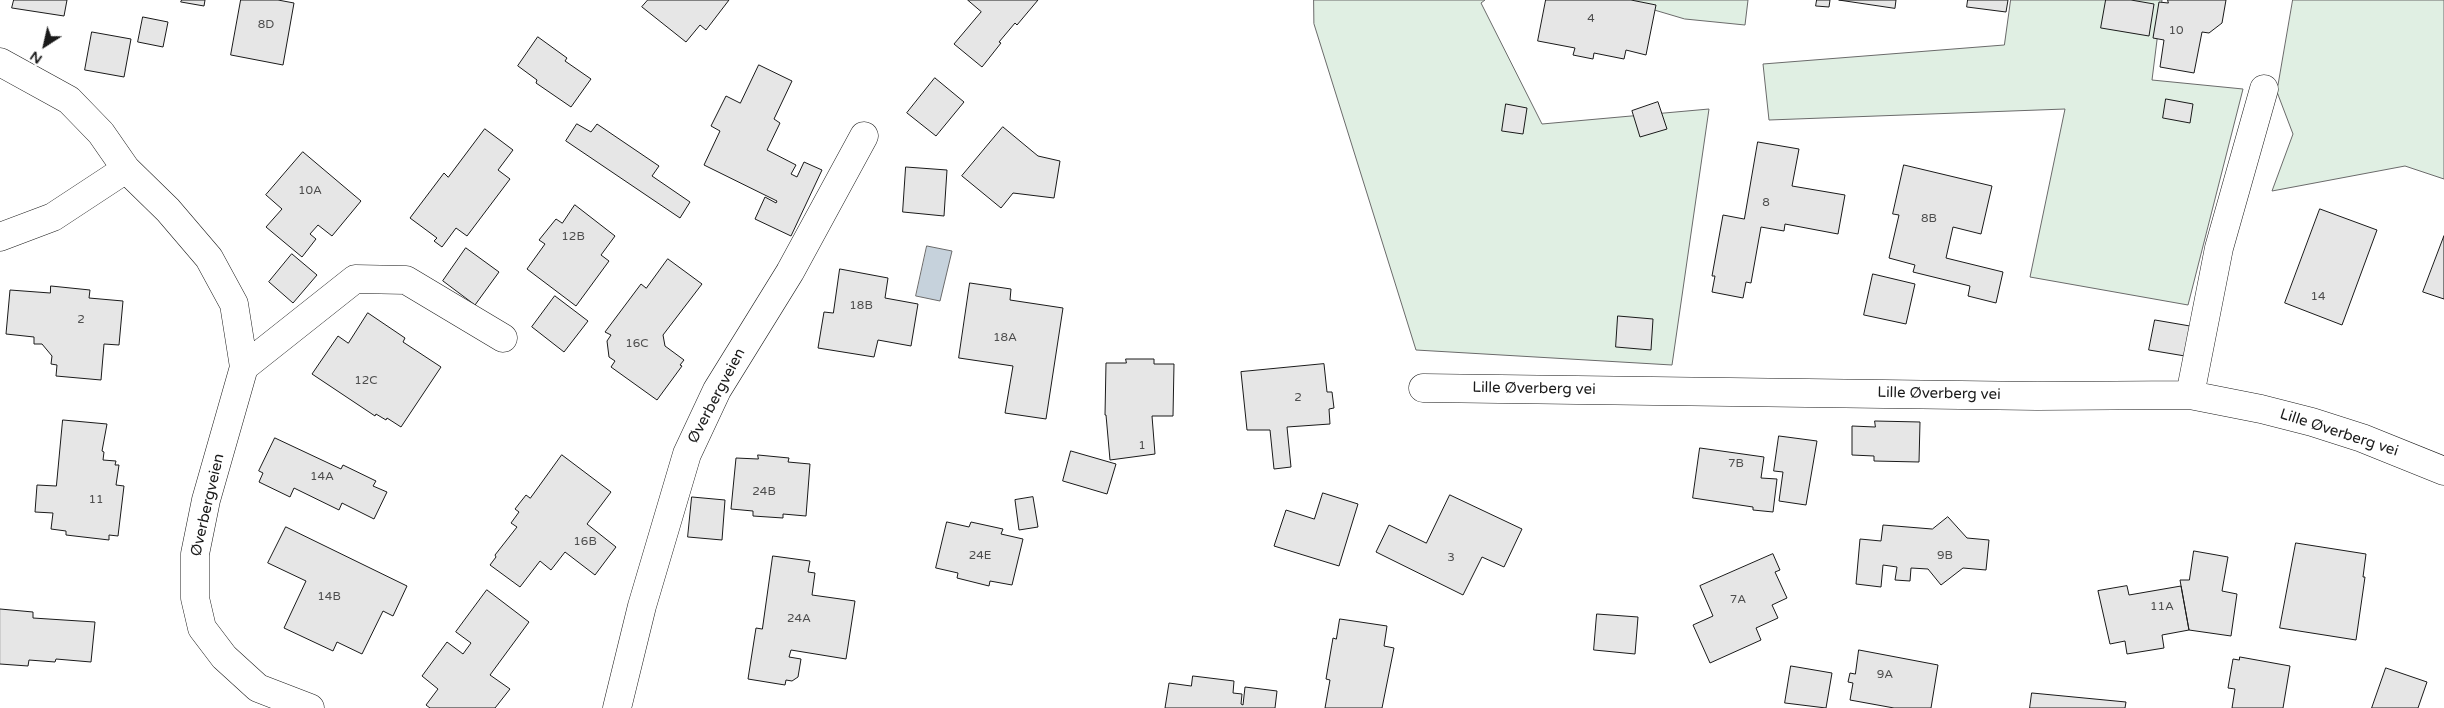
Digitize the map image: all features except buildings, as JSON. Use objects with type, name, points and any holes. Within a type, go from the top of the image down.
[{"type":"street","name":"Øverbergveien","points":[[0,62],[69,100],[101,133],[126,169],[168,210],[209,258],[234,304],[244,366],[206,500],[195,554],[195,598],[202,628],[224,657],[258,688],[310,708]]},
{"type":"street","points":[[2190,395],[2219,248],[2264,89]]},
{"type":"street","name":"Øverbergveien","points":[[617,708],[642,606],[687,454],[717,390],[790,272],[864,136]]},
{"type":"street","points":[[0,237],[53,217],[126,169]]},
{"type":"street","points":[[244,366],[355,279],[406,280],[502,338]]},
{"type":"street","name":"Lille Øverberg vei","points":[[1423,388],[2037,396],[2190,395],[2261,409],[2312,422],[2362,438],[2444,470]]},
{"type":"green space","points":[[1314,0],[1485,0],[1481,3],[1542,124],[1709,109],[1672,365],[1416,350],[1314,24]]},
{"type":"green space","points":[[1621,0],[1748,0],[1745,25],[1685,19]]},
{"type":"green space","points":[[2011,0],[2162,0],[2152,80],[2243,89],[2188,305],[2030,277],[2065,109],[1769,120],[1763,64],[2004,45]]},
{"type":"green space","points":[[2293,0],[2444,0],[2444,179],[2405,166],[2272,191],[2293,134],[2277,92]]},
{"type":"shaded area","points":[[927,246],[952,251],[940,301],[916,296]]}]
